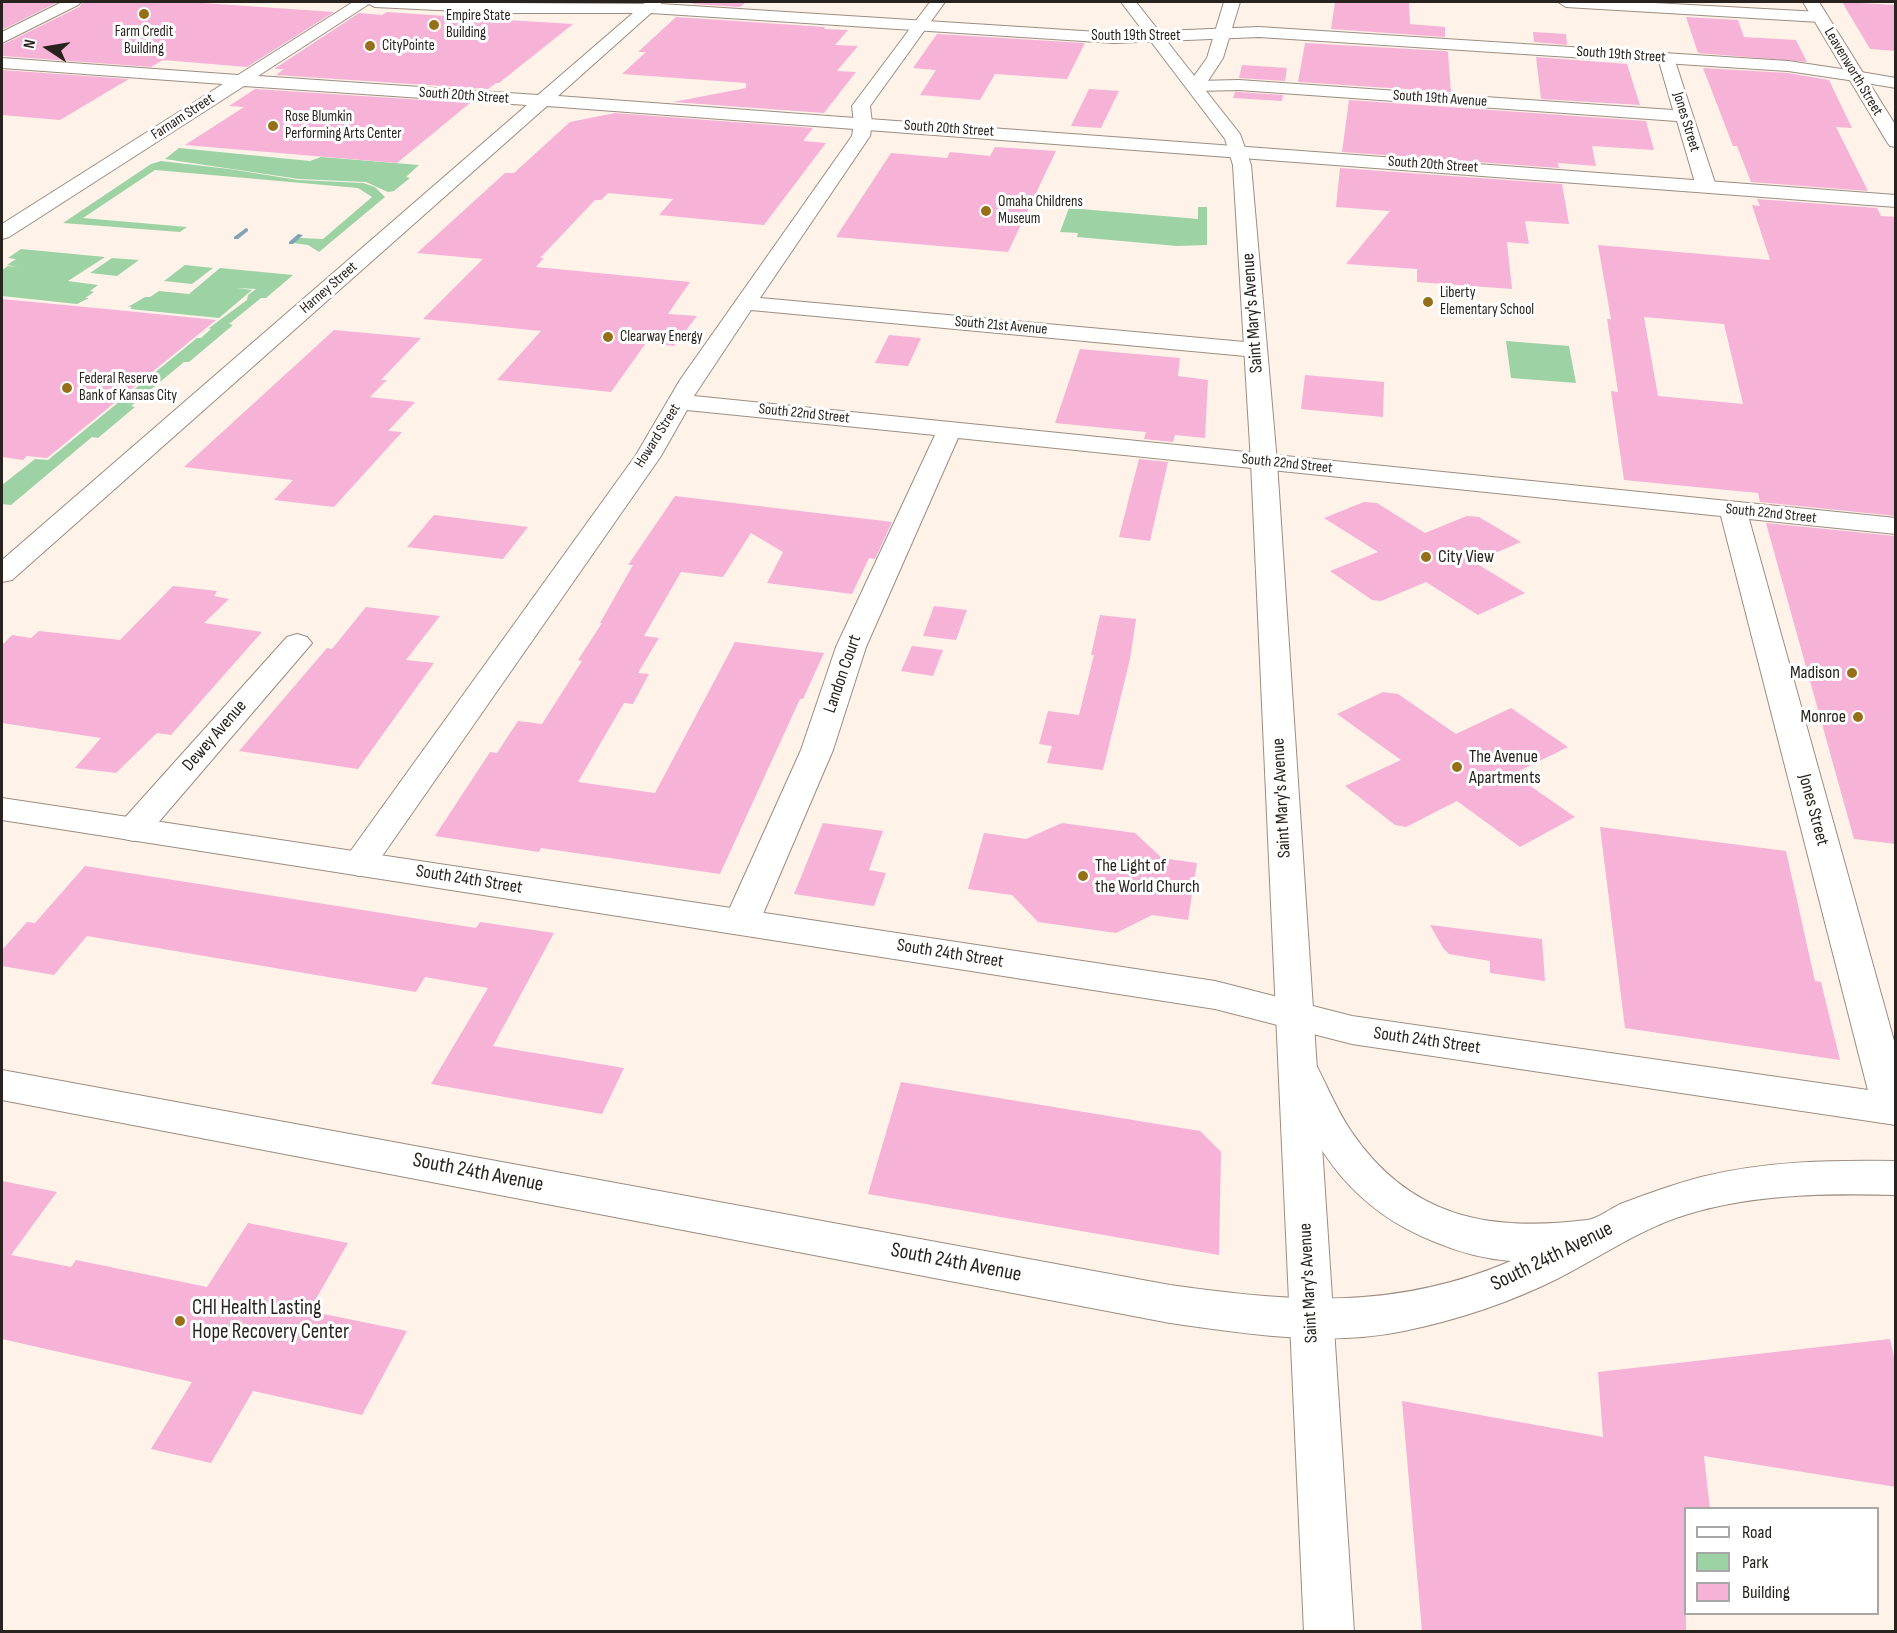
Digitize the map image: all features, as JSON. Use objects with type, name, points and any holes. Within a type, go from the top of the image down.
[{"type":"main road","points":[[2,38],[73,2]]},
{"type":"main road","name":"Farnam Street","points":[[2,233],[363,2]]},
{"type":"main road","name":"South 19th Street","points":[[375,2],[500,9],[652,5],[1110,38],[1265,32],[1788,66],[1896,83]]},
{"type":"main road","name":"Howard Street","points":[[359,864],[648,456],[679,402],[861,136],[863,123],[861,106],[937,2]]},
{"type":"main road","name":"Saint Mary's Avenue","points":[[1128,2],[1234,138],[1242,165],[1264,462],[1329,1632]]},
{"type":"main road","points":[[1196,87],[1215,58],[1232,2]]},
{"type":"main road","points":[[1566,2],[1820,17]]},
{"type":"main road","name":"Leavenworth Street","points":[[1811,2],[1896,142]]},
{"type":"main road","name":"Harney Street","points":[[2,574],[652,5]]},
{"type":"main road","name":"Jones Street","points":[[1666,58],[1706,186]]},
{"type":"main road","name":"South 20th Street","points":[[2,63],[863,123],[1896,201]]},
{"type":"main road","name":"South 19th Avenue","points":[[1196,87],[1239,85],[1684,116]]},
{"type":"main road","name":"South 21st Avenue","points":[[746,303],[1256,350]]},
{"type":"main road","name":"South 22nd Street","points":[[679,402],[1896,526]]},
{"type":"main road","name":"Landon Court","points":[[742,921],[817,750],[851,647],[950,429]]},
{"type":"main road","name":"Jones Street","points":[[1733,510],[1894,1110]]},
{"type":"main road","name":"Dewey Avenue","points":[[133,830],[297,643]]},
{"type":"main road","name":"South 24th Street","points":[[2,809],[742,921],[1203,994],[1352,1030],[1894,1110]]},
{"type":"main road","points":[[1297,1066],[1322,1119],[1354,1167],[1377,1189],[1414,1213],[1460,1233],[1503,1242],[1547,1241],[1597,1236]]},
{"type":"main road","name":"South 24th Avenue","points":[[2,1084],[1170,1304],[1235,1313],[1311,1318],[1369,1317],[1464,1296],[1527,1273],[1664,1204],[1706,1192],[1767,1180],[1836,1176],[1896,1178]]},
{"type":"green space","points":[[179,148],[310,161],[321,157],[419,165],[406,177],[410,178],[394,191],[388,192],[366,182],[299,179],[165,159]]},
{"type":"green space","points":[[161,161],[298,180],[363,183],[375,187],[385,197],[319,252],[308,245],[293,243],[299,238],[323,239],[372,197],[358,188],[155,170],[83,218],[187,227],[180,232],[63,223],[151,164]]},
{"type":"green space","points":[[1198,207],[1207,207],[1207,245],[1177,246],[1077,237],[1078,233],[1060,232],[1069,208],[1198,219]]},
{"type":"green space","points":[[21,249],[105,257],[68,281],[98,285],[90,291],[94,292],[85,298],[89,298],[77,304],[2,296],[2,270],[8,266],[18,267],[7,265],[16,259],[8,258]]},
{"type":"green space","points":[[112,258],[139,260],[117,276],[90,273]]},
{"type":"green space","points":[[185,265],[213,268],[192,284],[164,281]]},
{"type":"green space","points":[[220,268],[293,275],[266,298],[261,298],[229,324],[233,325],[131,406],[135,407],[98,438],[92,437],[11,505],[2,504],[2,485],[35,459],[48,460],[197,338],[201,338],[211,329],[209,328],[247,300],[248,295],[256,289],[237,288],[252,290],[219,318],[128,307],[159,291],[189,294]]},
{"type":"green space","points":[[1506,341],[1569,346],[1576,383],[1511,378]]},
{"type":"building","points":[[2,2],[58,2],[2,30]]},
{"type":"building","points":[[83,2],[188,2],[334,12],[247,67],[163,60],[151,67],[2,56],[2,45],[79,7]]},
{"type":"building","points":[[694,2],[746,2],[740,7],[692,4]]},
{"type":"building","points":[[1335,2],[1409,2],[1410,24],[1445,27],[1445,37],[1331,29]]},
{"type":"building","points":[[1842,2],[1896,5],[1896,51],[1870,49]]},
{"type":"building","points":[[387,12],[573,24],[499,83],[488,89],[276,75],[284,69],[274,69],[359,13],[382,15]]},
{"type":"building","points":[[676,17],[848,30],[835,45],[858,46],[837,71],[856,72],[824,113],[673,102],[746,88],[746,83],[622,74],[646,52],[638,52]]},
{"type":"building","points":[[1686,17],[1738,20],[1744,37],[1796,40],[1807,62],[1698,53]]},
{"type":"building","points":[[1533,32],[1566,34],[1567,45],[1534,42]]},
{"type":"building","points":[[937,34],[1085,43],[1067,79],[995,74],[980,100],[920,95],[936,70],[913,68]]},
{"type":"building","points":[[1305,43],[1448,52],[1451,92],[1298,82]]},
{"type":"building","points":[[1536,57],[1627,64],[1640,105],[1541,99]]},
{"type":"building","points":[[1242,65],[1287,68],[1285,81],[1239,78]]},
{"type":"building","points":[[1703,68],[1788,73],[1829,80],[1852,128],[1836,127],[1868,191],[1751,182],[1737,146],[1733,146]]},
{"type":"building","points":[[2,70],[129,79],[60,120],[2,115]]},
{"type":"building","points":[[255,89],[470,103],[397,163],[185,145],[244,107],[229,106]]},
{"type":"building","points":[[1089,89],[1119,91],[1101,128],[1071,126]]},
{"type":"building","points":[[1235,92],[1283,95],[1282,101],[1233,98]]},
{"type":"building","points":[[1349,100],[1646,121],[1654,150],[1592,146],[1596,166],[1558,163],[1559,168],[1342,152]]},
{"type":"building","points":[[615,113],[813,128],[803,141],[826,143],[764,225],[659,215],[673,199],[608,193],[601,200],[595,200],[540,258],[544,258],[536,267],[690,282],[668,314],[697,316],[674,346],[646,343],[611,392],[497,380],[541,331],[423,319],[483,259],[417,253],[505,173],[514,173],[570,122]]},
{"type":"building","points":[[995,147],[1056,151],[1008,252],[836,237],[891,153],[947,158],[950,152],[990,156]]},
{"type":"building","points":[[1340,168],[1562,184],[1569,224],[1525,221],[1529,244],[1507,242],[1512,289],[1417,282],[1417,269],[1346,264],[1390,211],[1336,207]]},
{"type":"building","points":[[1757,199],[1877,208],[1881,216],[1896,217],[1896,516],[1760,502],[1758,493],[1624,480],[1611,391],[1618,392],[1607,319],[1611,319],[1598,245],[1770,260],[1752,205],[1760,206]],"holes":[[[1644,317],[1724,324],[1743,404],[1658,396]]]},
{"type":"building","name":"Federal Reserve Bank of Kansas City","points":[[2,299],[216,320],[47,458],[27,456],[23,460],[2,457]]},
{"type":"building","points":[[334,330],[421,338],[381,380],[387,380],[370,397],[415,402],[388,431],[402,432],[334,507],[274,500],[293,480],[184,467]]},
{"type":"building","points":[[889,335],[921,338],[908,366],[875,363]]},
{"type":"building","points":[[1080,349],[1180,358],[1178,376],[1208,380],[1205,438],[1175,435],[1173,442],[1144,439],[1146,432],[1055,423]]},
{"type":"building","points":[[1305,375],[1384,382],[1383,417],[1301,409]]},
{"type":"building","points":[[1139,459],[1168,462],[1150,541],[1119,537]]},
{"type":"building","points":[[675,496],[892,522],[875,559],[869,558],[852,594],[767,583],[783,552],[751,533],[723,577],[681,572],[644,636],[659,638],[638,673],[649,674],[633,704],[624,703],[578,782],[655,793],[735,642],[824,653],[803,699],[800,699],[720,874],[541,848],[539,852],[435,836],[490,752],[497,753],[518,721],[542,724],[582,661],[578,660],[602,623],[600,623],[633,565],[628,565]]},
{"type":"building","name":"City View","points":[[1364,502],[1377,503],[1425,533],[1467,516],[1479,517],[1521,542],[1474,562],[1525,593],[1478,615],[1426,582],[1381,601],[1372,600],[1330,571],[1378,552],[1324,518]]},
{"type":"building","points":[[434,515],[528,527],[503,559],[407,547]]},
{"type":"building","points":[[1766,523],[1896,536],[1896,844],[1854,839]]},
{"type":"building","points":[[173,586],[217,591],[214,596],[229,599],[204,623],[262,632],[171,735],[157,733],[116,773],[75,768],[101,738],[2,723],[2,645],[12,635],[31,638],[39,631],[120,640]]},
{"type":"building","points":[[934,606],[967,610],[956,640],[923,636]]},
{"type":"building","points":[[366,607],[440,616],[406,660],[434,663],[358,769],[239,751],[327,648],[332,649]]},
{"type":"building","points":[[1100,615],[1136,619],[1130,659],[1103,770],[1047,763],[1052,746],[1039,744],[1048,711],[1079,715],[1094,655],[1091,655]]},
{"type":"building","points":[[912,646],[943,650],[933,676],[901,671]]},
{"type":"building","name":"The Avenue Apartments","points":[[1383,692],[1398,694],[1456,734],[1511,708],[1568,747],[1513,774],[1575,817],[1520,847],[1457,801],[1406,827],[1395,825],[1345,786],[1401,760],[1337,714]]},
{"type":"building","points":[[823,823],[883,831],[869,870],[886,873],[874,906],[794,894]]},
{"type":"building","name":"The Light of the World Church","points":[[1062,823],[1135,833],[1162,858],[1197,863],[1188,920],[1152,915],[1116,933],[1038,922],[1012,895],[968,889],[984,833],[1026,839]]},
{"type":"building","points":[[1600,827],[1786,851],[1815,981],[1821,982],[1840,1060],[1625,1028]]},
{"type":"building","points":[[85,866],[476,928],[480,922],[554,933],[493,1046],[624,1068],[602,1114],[431,1084],[488,988],[425,977],[416,992],[87,936],[54,975],[2,966],[2,950],[27,922],[35,923]]},
{"type":"building","points":[[1430,925],[1542,939],[1545,981],[1490,973],[1490,961],[1449,954]]},
{"type":"building","points":[[901,1082],[1200,1131],[1221,1152],[1219,1255],[868,1194]]},
{"type":"building","name":"CHI Health Lasting Hope Recovery Center","points":[[2,1181],[57,1192],[11,1255],[71,1267],[76,1260],[207,1287],[248,1223],[348,1243],[309,1311],[407,1331],[362,1415],[253,1391],[211,1463],[151,1449],[192,1382],[2,1339]]},
{"type":"building","points":[[1890,1339],[1896,1366],[1896,1487],[1704,1456],[1710,1507],[1684,1507],[1686,1632],[1422,1632],[1402,1401],[1603,1437],[1598,1372]]},
{"type":"waterway","points":[[236,238],[246,230]]},
{"type":"waterway","points":[[291,243],[300,235]]},
{"type":"place","name":"Farm Credit Building","points":[[144,14]]},
{"type":"place","name":"Empire State Building","points":[[434,25]]},
{"type":"place","name":"CityPointe","points":[[370,46]]},
{"type":"place","name":"Rose Blumkin Performing Arts Center","points":[[273,126]]},
{"type":"place","name":"Omaha Childrens Museum","points":[[986,211]]},
{"type":"place","name":"Liberty Elementary School","points":[[1428,302]]},
{"type":"place","name":"Clearway Energy","points":[[608,337]]},
{"type":"place","name":"Federal Reserve Bank of Kansas City","points":[[67,388]]},
{"type":"place","name":"City View","points":[[1426,557]]},
{"type":"place","name":"Madison","points":[[1852,673]]},
{"type":"place","name":"Monroe","points":[[1858,717]]},
{"type":"place","name":"The Avenue Apartments","points":[[1457,767]]},
{"type":"place","name":"The Light of the World Church","points":[[1083,876]]},
{"type":"place","name":"CHI Health Lasting Hope Recovery Center","points":[[180,1321]]}]
